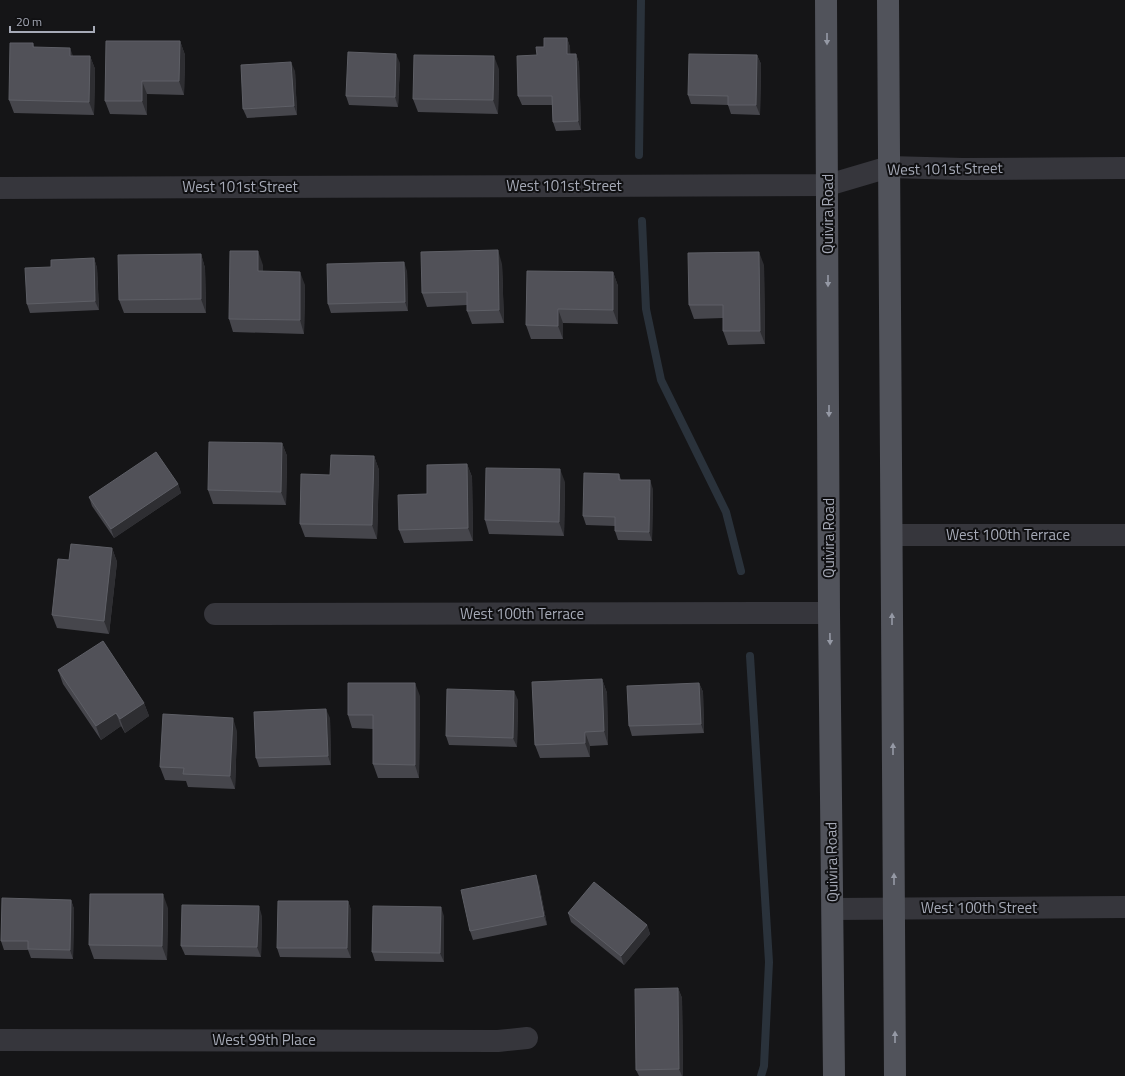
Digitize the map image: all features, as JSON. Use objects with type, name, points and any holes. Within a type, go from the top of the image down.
[{"type":"main road","name":"Quivira Road","points":[[826,0],[829,613],[834,1076]]},
{"type":"main road","points":[[888,0],[895,1076]]},
{"type":"street","name":"West 101st Street","points":[[0,188],[828,186],[889,167],[963,169],[1125,168]]},
{"type":"street","name":"West 100th Terrace","points":[[892,535],[1125,535]]},
{"type":"street","name":"West 100th Terrace","points":[[215,614],[829,613]]},
{"type":"street","name":"West 100th Street","points":[[833,909],[1125,908]]},
{"type":"street","name":"West 99th Place","points":[[0,1040],[498,1041],[527,1038]]},
{"type":"building","points":[[544,38],[567,38],[567,54],[576,54],[578,121],[553,122],[552,96],[518,96],[517,56],[537,55],[536,47],[544,47]]},
{"type":"building","points":[[106,41],[180,41],[179,81],[142,81],[142,101],[105,101]]},
{"type":"building","points":[[10,43],[33,43],[33,47],[70,48],[70,56],[90,56],[89,102],[9,100]]},
{"type":"building","points":[[348,52],[396,54],[395,97],[346,96]]},
{"type":"building","points":[[689,54],[757,55],[756,105],[728,105],[728,96],[688,95]]},
{"type":"building","points":[[414,55],[494,56],[493,100],[413,99]]},
{"type":"building","points":[[291,62],[294,106],[243,109],[241,65]]},
{"type":"building","points":[[498,250],[499,310],[467,311],[467,292],[422,293],[421,252]]},
{"type":"building","points":[[230,251],[258,251],[258,271],[300,272],[300,320],[229,319]]},
{"type":"building","points":[[759,252],[760,331],[723,331],[723,305],[689,305],[688,253]]},
{"type":"building","points":[[201,254],[201,299],[119,300],[118,255]]},
{"type":"building","points":[[94,258],[95,301],[27,304],[25,268],[51,267],[51,260]]},
{"type":"building","points":[[404,262],[405,302],[328,304],[327,264]]},
{"type":"building","points":[[527,271],[613,272],[613,310],[558,309],[558,326],[526,325]]},
{"type":"building","points":[[209,442],[282,443],[281,492],[208,490]]},
{"type":"building","points":[[156,452],[178,484],[111,529],[89,497]]},
{"type":"building","points":[[331,455],[374,456],[372,525],[300,524],[301,474],[330,475]]},
{"type":"building","points":[[467,464],[468,528],[399,530],[398,495],[427,494],[427,465]]},
{"type":"building","points":[[486,468],[560,469],[559,522],[485,520]]},
{"type":"building","points":[[584,473],[619,474],[619,480],[650,480],[649,532],[615,531],[615,517],[583,516]]},
{"type":"building","points":[[71,544],[112,548],[104,621],[52,615],[58,559],[69,560]]},
{"type":"building","points":[[103,641],[144,703],[120,719],[116,713],[96,726],[58,670]]},
{"type":"building","points":[[602,679],[604,731],[585,732],[585,743],[535,745],[532,682]]},
{"type":"building","points":[[348,683],[415,683],[415,765],[373,764],[373,715],[348,715]]},
{"type":"building","points":[[699,683],[701,724],[629,726],[627,686]]},
{"type":"building","points":[[447,689],[514,691],[513,738],[446,736]]},
{"type":"building","points":[[326,709],[328,756],[256,758],[254,712]]},
{"type":"building","points":[[163,714],[233,718],[230,776],[183,774],[184,768],[160,767]]},
{"type":"building","points":[[536,875],[544,916],[470,931],[461,890]]},
{"type":"building","points":[[594,882],[647,925],[621,956],[568,913]]},
{"type":"building","points":[[90,894],[163,894],[162,946],[89,945]]},
{"type":"building","points":[[2,898],[71,900],[70,950],[28,949],[28,941],[1,941]]},
{"type":"building","points":[[278,901],[348,901],[347,948],[277,948]]},
{"type":"building","points":[[182,905],[259,906],[257,947],[181,946]]},
{"type":"building","points":[[373,906],[441,907],[440,953],[372,952]]},
{"type":"building","points":[[678,988],[679,1069],[636,1070],[635,989]]},
{"type":"waterway","points":[[639,155],[641,0]]},
{"type":"waterway","points":[[642,221],[646,309],[661,380],[726,512],[741,571]]},
{"type":"waterway","points":[[750,656],[769,962],[764,1066],[761,1076]]}]
